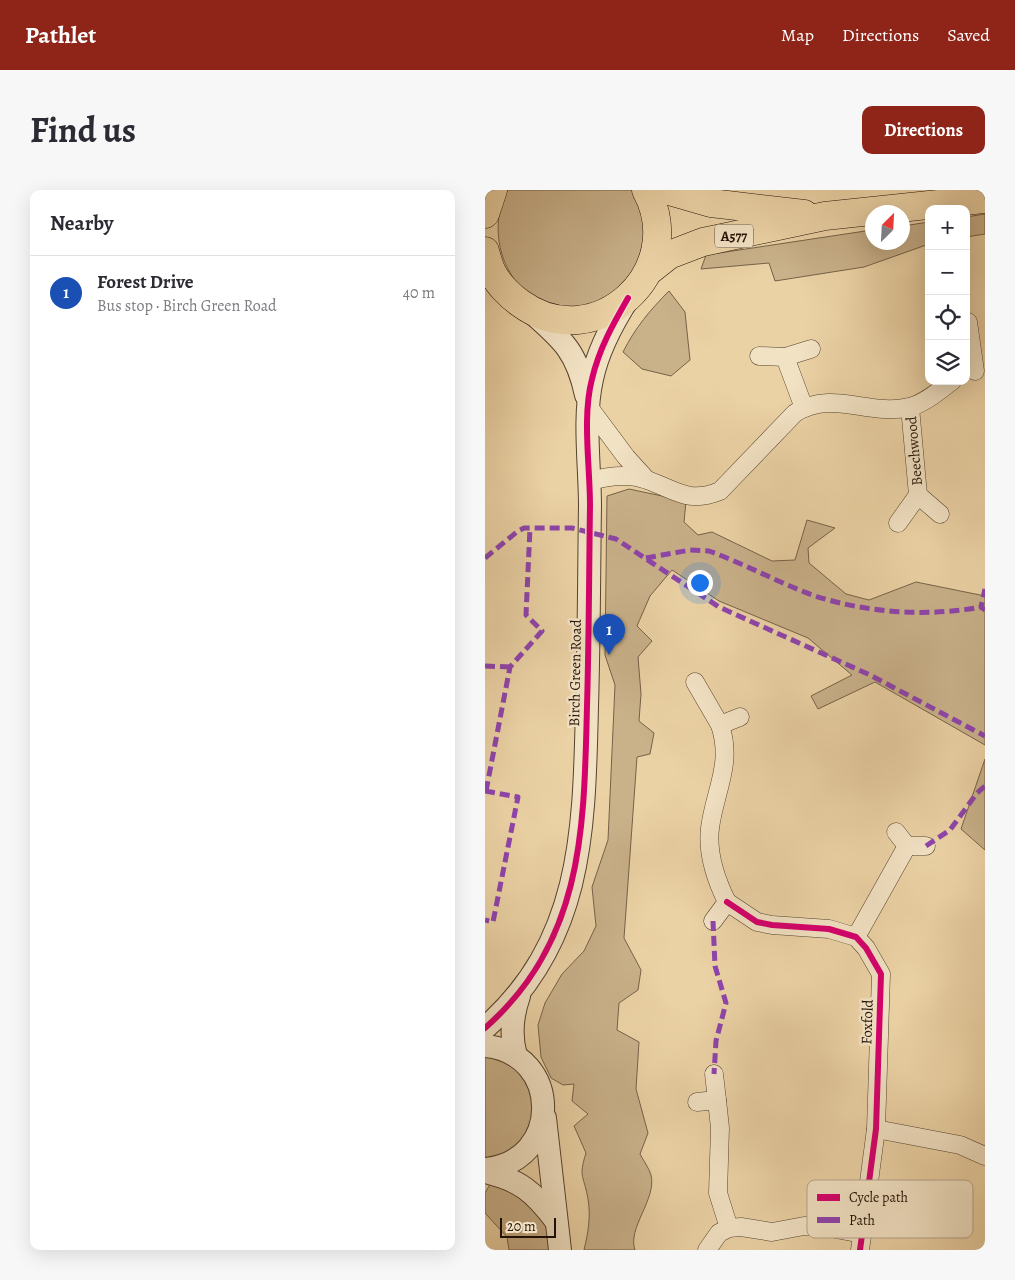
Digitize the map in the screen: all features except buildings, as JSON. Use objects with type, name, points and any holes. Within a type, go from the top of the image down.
[{"type":"main road","points":[[485,196],[493,190]]},
{"type":"main road","points":[[485,214],[493,190]]},
{"type":"main road","name":"A577","points":[[485,288],[545,316],[574,320],[603,314],[628,298],[640,286],[650,270],[657,248],[658,224],[652,202],[646,190]]},
{"type":"main road","name":"A577","points":[[666,190],[711,203],[825,216]]},
{"type":"main road","name":"A577","points":[[650,270],[669,255],[688,246],[825,216],[985,199]]},
{"type":"main road","points":[[485,251],[493,274],[519,303]]},
{"type":"street","name":"Birch Green Road","points":[[485,1028],[519,995],[550,945],[562,917],[574,879],[582,834],[586,747],[590,517],[588,406],[591,380],[600,351],[611,326],[628,298]]},
{"type":"street","name":"Birch Green Road","points":[[519,303],[556,335],[569,350],[580,369],[588,406]]},
{"type":"street","points":[[970,338],[975,372]]},
{"type":"street","points":[[759,356],[785,357],[811,349]]},
{"type":"street","points":[[785,357],[803,408]]},
{"type":"street","points":[[590,481],[623,476],[646,479],[689,497],[706,497],[720,491],[795,413],[803,408],[824,402],[881,408],[910,407],[946,385]]},
{"type":"street","points":[[588,406],[626,457],[646,479]]},
{"type":"street","name":"Beechwood","points":[[897,523],[918,495],[910,407]]},
{"type":"street","name":"Beechwood","points":[[918,495],[940,514]]},
{"type":"street","points":[[695,682],[721,725],[726,741],[727,758],[713,814],[710,845],[716,874],[727,902],[757,922],[772,925],[829,929],[857,937],[901,839],[926,846]]},
{"type":"street","points":[[721,725],[740,717]]},
{"type":"street","points":[[713,920],[727,902]]},
{"type":"street","name":"Foxfold","points":[[857,937],[867,948],[881,974],[877,1129],[870,1180]]},
{"type":"street","name":"Birch Green Road","points":[[516,1056],[512,1040],[515,1008],[519,995]]},
{"type":"street","points":[[485,1046],[497,1047],[516,1056],[535,1076],[541,1089],[560,1250]]},
{"type":"street","points":[[707,1250],[712,1240],[729,1228],[718,1193],[720,1128],[714,1074]]},
{"type":"street","points":[[697,1102],[717,1100]]},
{"type":"street","points":[[485,1171],[499,1168],[517,1160],[531,1146],[540,1129],[544,1110]]},
{"type":"street","points":[[877,1129],[960,1145],[985,1156]]},
{"type":"street","points":[[485,1171],[506,1177],[525,1186],[541,1201],[556,1221]]},
{"type":"street","name":"Foxfold","points":[[729,1228],[741,1227],[772,1232],[807,1228]]},
{"type":"shaded area","points":[[507,190],[637,190],[648,214],[639,271],[599,304],[592,307],[560,308],[538,300],[524,290],[512,276],[504,260],[499,243],[498,225],[501,207]]},
{"type":"shaded area","points":[[985,214],[985,234],[970,236],[970,216]]},
{"type":"shaded area","points":[[925,223],[925,245],[864,267],[775,281],[769,263],[701,269],[706,255],[865,231],[865,250],[910,250],[910,225]]},
{"type":"shaded area","points":[[669,291],[685,312],[690,360],[671,376],[642,369],[623,352],[643,320]]},
{"type":"shaded area","points":[[629,489],[686,501],[684,522],[698,535],[712,532],[772,561],[795,560],[807,520],[835,528],[808,548],[809,563],[846,594],[869,600],[916,582],[985,596],[985,745],[875,682],[818,709],[811,696],[852,675],[808,638],[719,601],[672,570],[650,596],[637,626],[652,641],[638,657],[641,694],[639,721],[654,733],[650,754],[637,757],[624,938],[641,970],[638,990],[619,1003],[617,1030],[639,1042],[636,1089],[648,1133],[640,1154],[650,1172],[652,1184],[635,1232],[635,1250],[584,1250],[589,1219],[588,1199],[582,1172],[586,1153],[574,1126],[588,1114],[572,1101],[574,1084],[563,1085],[551,1078],[541,1057],[538,1025],[545,1003],[562,974],[584,951],[596,926],[592,887],[608,840],[615,685],[605,655],[607,496]]},
{"type":"shaded area","points":[[985,759],[985,850],[961,829]]},
{"type":"shaded area","points":[[485,1056],[508,1062],[517,1068],[529,1085],[534,1107],[530,1129],[522,1142],[507,1152],[485,1158]]},
{"type":"shaded area","points":[[492,1181],[515,1187],[550,1224],[554,1250],[509,1250],[507,1237],[485,1213],[485,1193]]},
{"type":"marked path","points":[[485,558],[524,528],[572,528],[616,539],[719,607],[870,675],[985,736]]},
{"type":"marked path","points":[[486,791],[510,667],[542,631],[526,615],[530,528]]},
{"type":"marked path","points":[[646,558],[690,550],[709,551],[815,596],[877,610],[940,612],[981,607]]},
{"type":"marked path","points":[[985,589],[981,607],[985,610]]},
{"type":"marked path","points":[[485,666],[510,667]]},
{"type":"marked path","points":[[926,846],[950,830],[977,793],[985,786]]},
{"type":"marked path","points":[[485,791],[518,797],[493,922],[485,920]]},
{"type":"marked path","points":[[713,921],[715,966],[726,1003],[716,1041],[714,1074]]},
{"type":"cycle path","points":[[485,1028],[518,994],[542,958],[560,920],[572,880],[580,839],[586,751],[590,505],[587,409],[598,357],[628,298]]},
{"type":"cycle path","points":[[727,902],[757,922],[772,925],[829,929],[856,937],[866,948],[881,974],[876,1129],[869,1180]]},
{"type":"cycle path","points":[[860,1250],[862,1238]]},
{"type":"place","name":"Forest Drive","points":[[609,655]]}]
